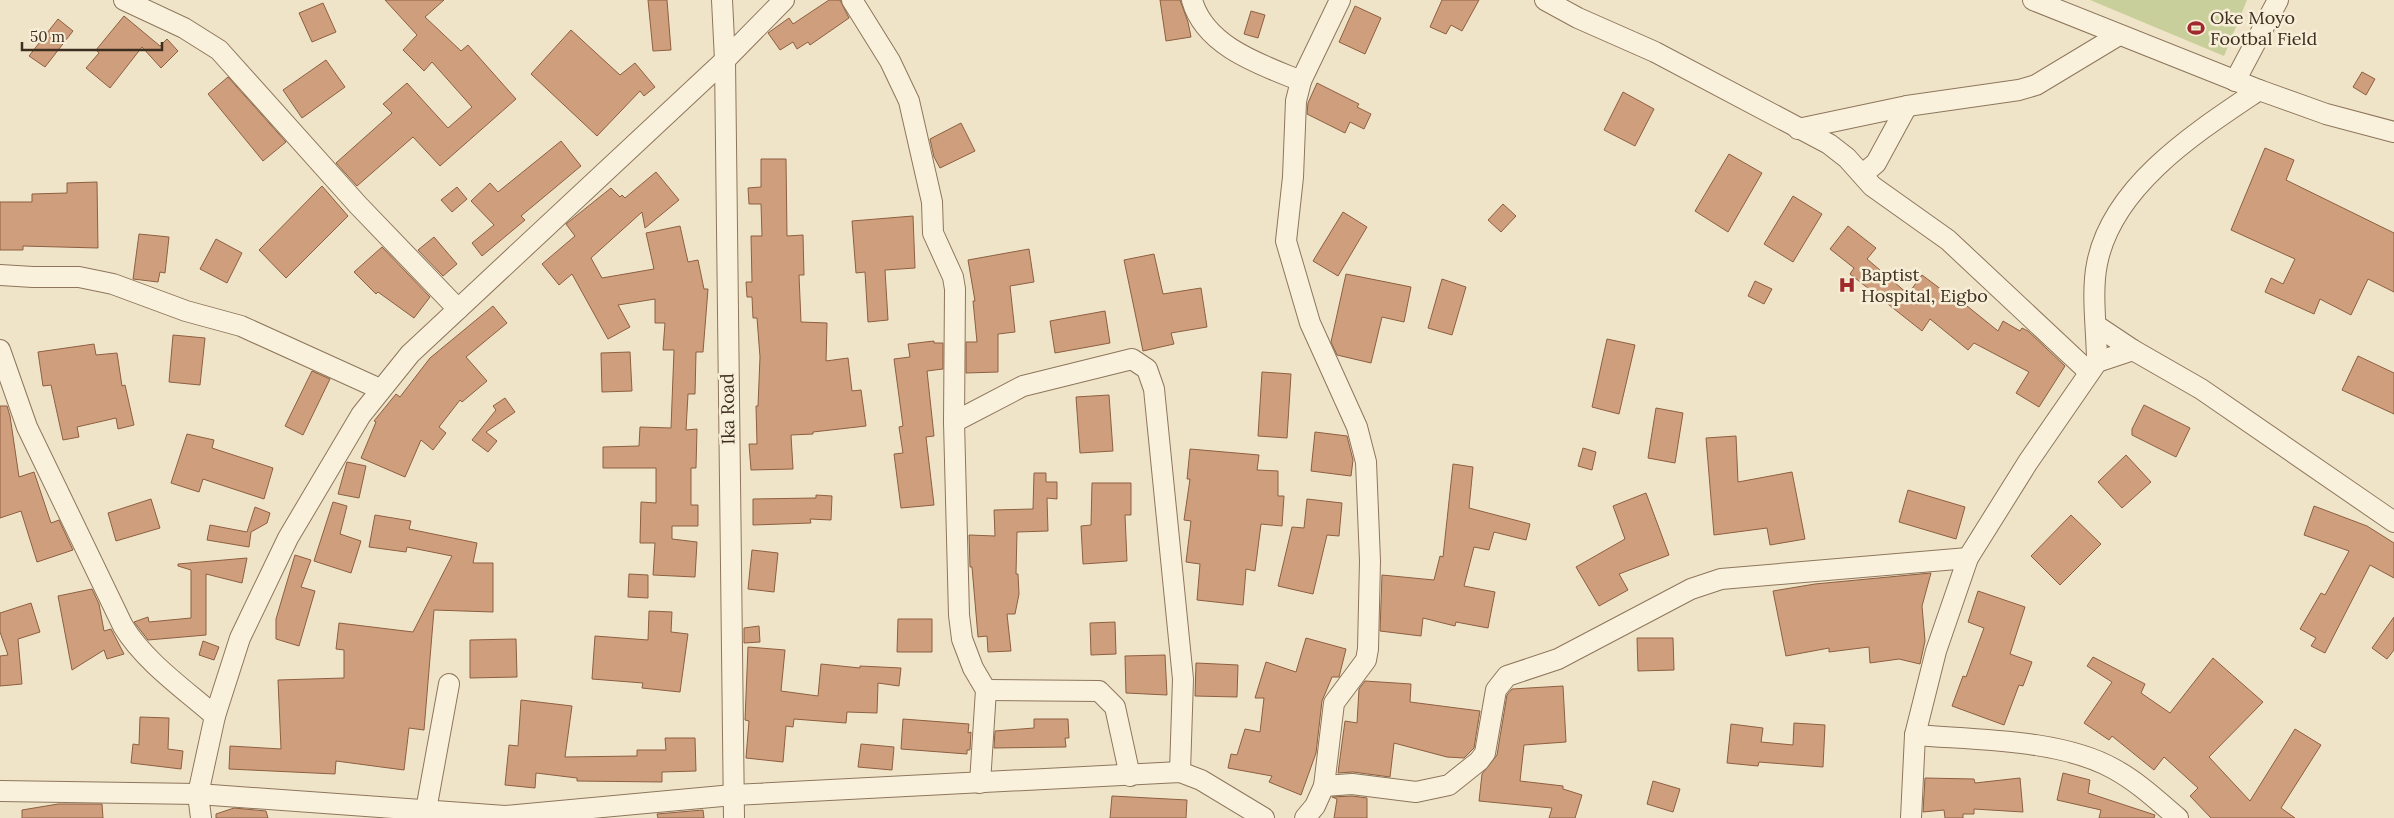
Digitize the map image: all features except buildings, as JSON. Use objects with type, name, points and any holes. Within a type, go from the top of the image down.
[{"type":"street","points":[[124,0],[184,28],[219,50],[358,205],[458,309]]},
{"type":"street","name":"Ika Road","points":[[722,0],[725,60],[734,818]]},
{"type":"street","points":[[201,818],[198,794],[215,716],[240,638],[288,538],[361,415],[410,354],[725,60],[784,0]]},
{"type":"street","points":[[852,0],[890,61],[909,101],[932,202],[933,233],[953,277],[955,289],[954,422],[960,615],[962,639],[973,668],[986,690],[980,783]]},
{"type":"street","points":[[1192,0],[1205,24],[1220,40],[1249,59],[1301,81]]},
{"type":"street","points":[[1305,818],[1315,806],[1324,786],[1334,704],[1366,660],[1370,561],[1366,462],[1357,427],[1316,342],[1286,241],[1293,177],[1296,101],[1301,81],[1340,0]]},
{"type":"street","points":[[1544,0],[1578,18],[1654,52],[1829,144],[1863,174],[1872,186],[1948,240],[2093,367]]},
{"type":"street","points":[[2033,0],[2259,90],[2326,114],[2394,132]]},
{"type":"street","points":[[2235,81],[2278,0]]},
{"type":"street","points":[[1798,129],[1907,106],[2019,90],[2036,85],[2120,35]]},
{"type":"street","points":[[1911,818],[1915,735],[1936,651],[1968,558],[2093,367],[2097,326],[2097,264],[2109,228],[2155,168],[2187,139],[2259,90]]},
{"type":"street","points":[[1863,174],[1876,163],[1907,106]]},
{"type":"street","points":[[0,275],[33,278],[79,277],[113,284],[186,311],[241,326],[380,389]]},
{"type":"street","points":[[2097,326],[2133,350],[2201,388],[2394,522]]},
{"type":"street","points":[[0,350],[27,427],[122,626],[134,644],[145,655],[215,716]]},
{"type":"street","points":[[2093,367],[2133,350]]},
{"type":"street","points":[[954,422],[1024,386],[1132,359],[1147,369],[1154,389],[1182,679],[1180,772]]},
{"type":"street","points":[[1324,786],[1352,784],[1416,792],[1448,785],[1479,761],[1485,753],[1496,690],[1507,676],[1558,659],[1691,590],[1721,579],[1968,558]]},
{"type":"street","points":[[426,810],[449,684]]},
{"type":"street","points":[[986,690],[1099,690],[1115,706],[1130,776]]},
{"type":"street","points":[[1915,735],[2049,747],[2083,756],[2114,769],[2146,791],[2178,818]]},
{"type":"street","points":[[0,791],[198,794],[505,816],[733,795],[1180,772],[1201,780],[1264,818]]},
{"type":"green space","name":"Oke Moyo Footbal Field","points":[[2090,0],[2247,0],[2224,56]]},
{"type":"place","name":"Oke Moyo Footbal Field","points":[[2196,28]]},
{"type":"place","name":"Baptist Hospital, Eigbo","points":[[1847,285]]}]
